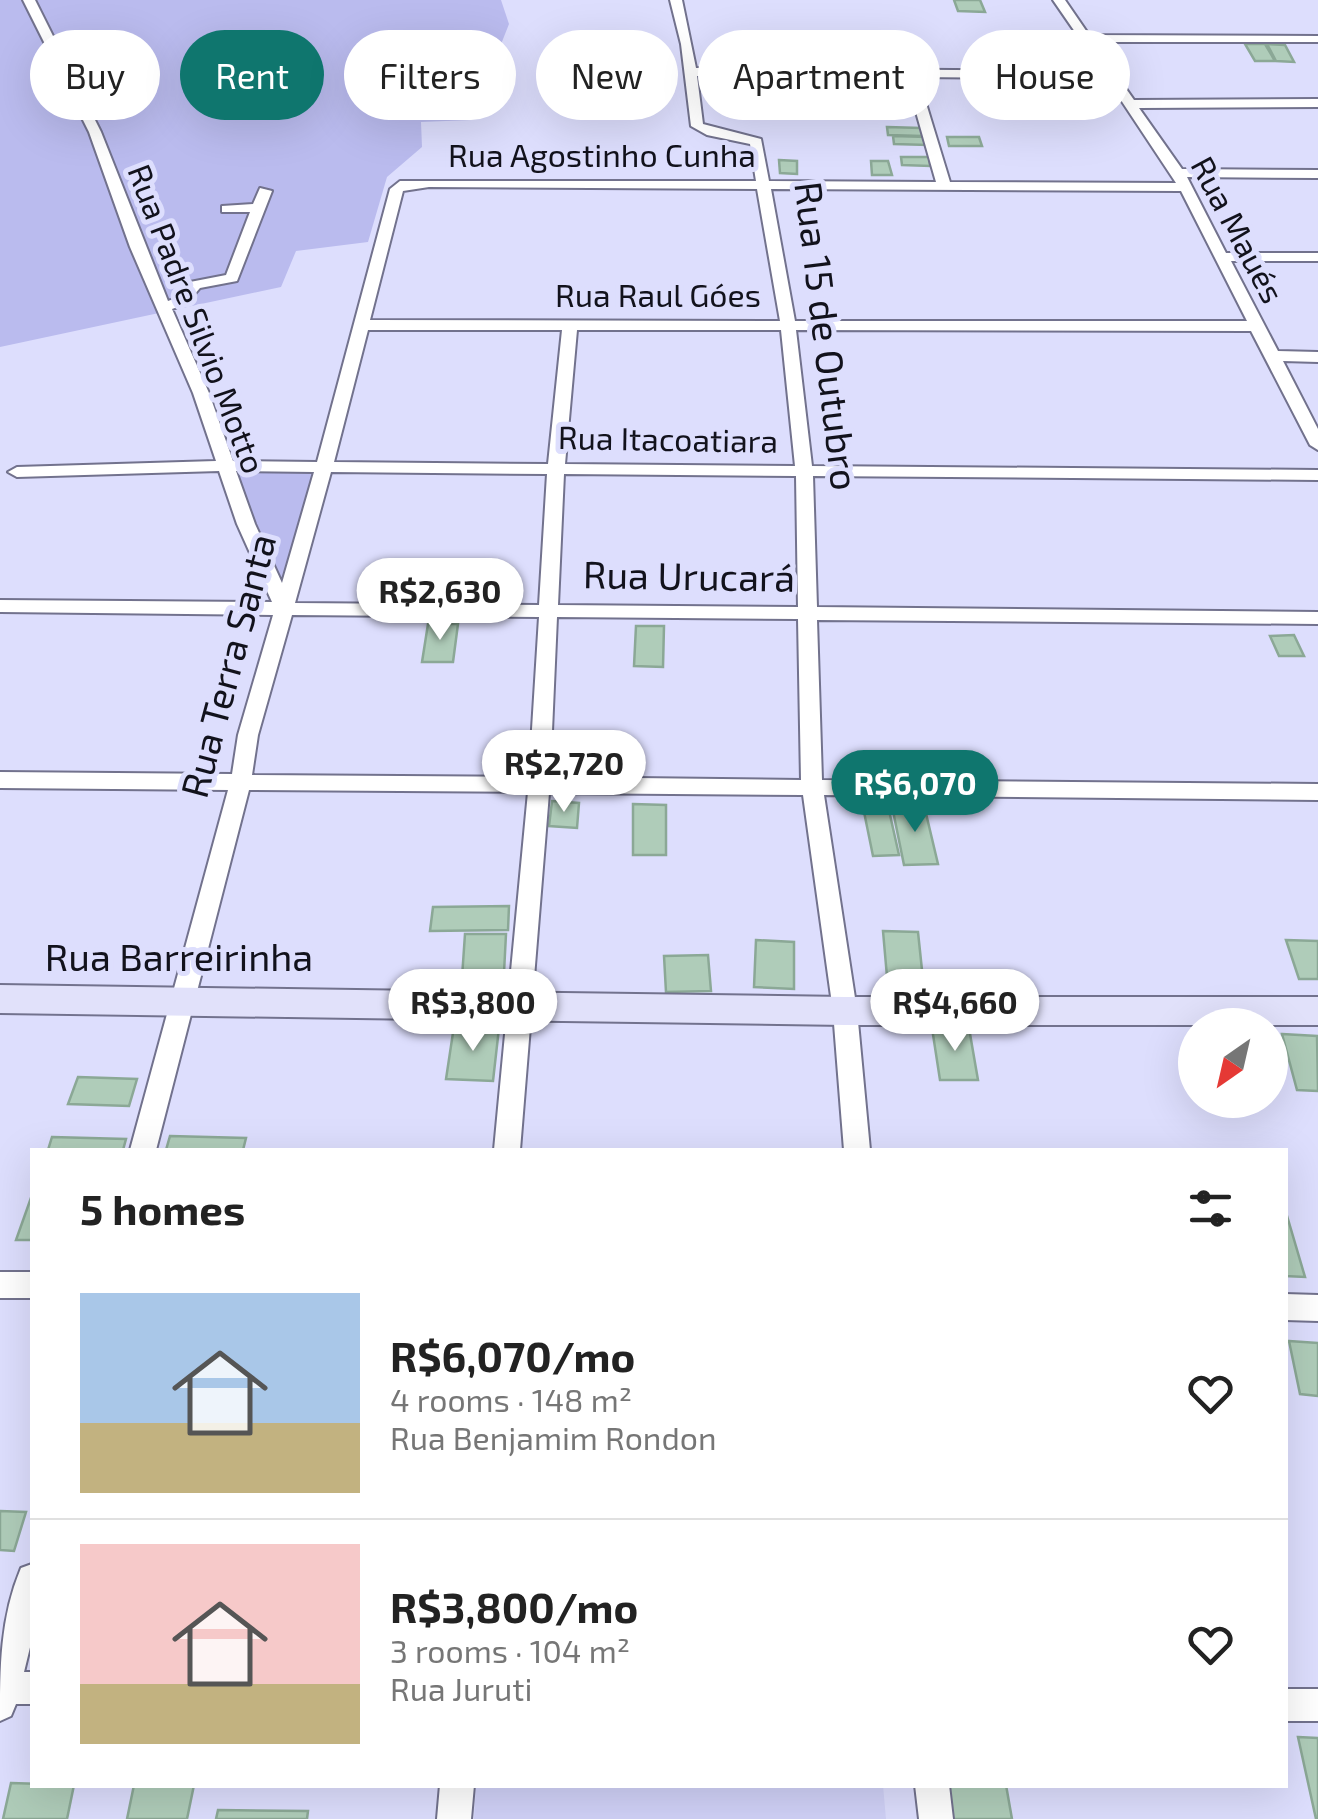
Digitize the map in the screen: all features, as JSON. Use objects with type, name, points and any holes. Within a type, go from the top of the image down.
[{"type":"street","name":"Rua Padre Silvio Motto","points":[[29,0],[96,132],[164,308],[202,393],[223,466],[283,608]]},
{"type":"street","name":"Rua 15 de Outubro","points":[[676,0],[687,44],[697,126],[713,133],[753,138],[765,184],[788,324],[804,472],[812,785],[845,1010],[857,1148]]},
{"type":"street","name":"Rua Maués","points":[[1059,0],[1080,30]]},
{"type":"street","points":[[1130,38],[1318,39]]},
{"type":"street","points":[[688,72],[698,72]]},
{"type":"street","name":"Rua Maués","points":[[1130,99],[1181,180],[1318,444]]},
{"type":"street","points":[[1134,104],[1318,103]]},
{"type":"street","points":[[925,120],[944,185]]},
{"type":"street","name":"Rua Agostinho Cunha","points":[[392,203],[396,189],[409,184],[944,185],[1318,174]]},
{"type":"street","points":[[164,308],[182,301],[196,285],[229,281],[266,191]]},
{"type":"street","name":"Rua Terra Santa","points":[[144,1148],[241,782],[248,735],[324,468],[392,203]]},
{"type":"street","points":[[227,208],[258,208]]},
{"type":"street","points":[[1222,256],[1318,257]]},
{"type":"street","points":[[507,1148],[539,783],[556,469],[570,324]]},
{"type":"street","name":"Rua Raul Góes","points":[[360,325],[1256,326]]},
{"type":"street","points":[[1272,356],[1318,357]]},
{"type":"street","name":"Rua Itacoatiara","points":[[17,472],[223,466],[1318,475]]},
{"type":"street","name":"Rua Urucará","points":[[0,606],[1318,618]]},
{"type":"street","points":[[0,780],[1318,792]]},
{"type":"street","name":"Rua Barreirinha","points":[[0,999],[845,1010],[1318,1011]]},
{"type":"street","points":[[0,1285],[30,1285]]},
{"type":"street","points":[[1288,1308],[1318,1308]]},
{"type":"street","points":[[9,1692],[30,1589]]},
{"type":"street","points":[[1288,1705],[1318,1705]]},
{"type":"street","points":[[454,1819],[457,1788]]},
{"type":"street","points":[[932,1788],[936,1819]]},
{"type":"shaded area","points":[[0,0],[501,0],[509,24],[507,30],[344,30],[344,120],[471,120],[421,122],[422,147],[387,177],[368,242],[296,251],[281,287],[0,347]]},
{"type":"shaded area","points":[[226,468],[324,468],[282,610]]},
{"type":"shaded area","points":[[476,1788],[883,1788],[886,1819],[474,1819]]},
{"type":"building","points":[[954,0],[980,0],[985,12],[958,11]]},
{"type":"building","points":[[1245,44],[1265,44],[1275,61],[1255,61]]},
{"type":"building","points":[[1267,44],[1285,45],[1294,62],[1276,61]]},
{"type":"building","points":[[887,127],[921,128],[922,136],[888,135]]},
{"type":"building","points":[[893,136],[927,137],[928,145],[894,144]]},
{"type":"building","points":[[947,137],[979,137],[982,146],[949,146]]},
{"type":"building","points":[[901,157],[929,157],[930,166],[902,165]]},
{"type":"building","points":[[779,160],[797,161],[797,174],[780,173]]},
{"type":"building","points":[[871,161],[888,161],[892,175],[872,175]]},
{"type":"building","points":[[428,624],[458,624],[453,662],[422,662]]},
{"type":"building","points":[[636,626],[664,626],[663,667],[634,666]]},
{"type":"building","points":[[1294,635],[1304,656],[1279,656],[1270,636]]},
{"type":"building","points":[[552,801],[579,803],[577,828],[549,826]]},
{"type":"building","points":[[633,804],[666,805],[666,855],[633,855]]},
{"type":"building","points":[[924,805],[938,864],[904,865],[892,806]]},
{"type":"building","points":[[888,806],[899,855],[873,856],[863,807]]},
{"type":"building","points":[[509,906],[508,930],[430,931],[433,907]]},
{"type":"building","points":[[883,931],[918,932],[924,989],[888,988]]},
{"type":"building","points":[[465,934],[506,934],[503,992],[461,992]]},
{"type":"building","points":[[756,940],[794,942],[794,989],[754,987]]},
{"type":"building","points":[[1286,940],[1318,941],[1318,979],[1299,979]]},
{"type":"building","points":[[708,955],[711,991],[666,992],[664,956]]},
{"type":"building","points":[[454,1026],[499,1028],[493,1081],[446,1079]]},
{"type":"building","points":[[932,1028],[969,1028],[978,1080],[940,1080]]},
{"type":"building","points":[[1288,1034],[1317,1036],[1318,1091],[1297,1090],[1288,1056]]},
{"type":"building","points":[[78,1077],[137,1079],[129,1106],[68,1104]]},
{"type":"building","points":[[170,1136],[246,1138],[244,1148],[167,1148]]},
{"type":"building","points":[[52,1137],[126,1139],[124,1148],[49,1148]]},
{"type":"building","points":[[30,1201],[30,1240],[16,1240]]},
{"type":"building","points":[[1288,1219],[1305,1277],[1288,1276]]},
{"type":"building","points":[[1289,1341],[1318,1343],[1318,1396],[1300,1394]]},
{"type":"building","points":[[0,1511],[26,1512],[14,1551],[0,1550]]},
{"type":"building","points":[[1298,1737],[1318,1738],[1318,1819],[1316,1819]]},
{"type":"building","points":[[11,1783],[30,1784],[30,1788],[73,1788],[67,1819],[3,1819]]},
{"type":"building","points":[[133,1788],[193,1788],[187,1819],[127,1819]]},
{"type":"building","points":[[940,1788],[1007,1788],[1012,1819],[944,1819]]},
{"type":"building","points":[[218,1810],[308,1811],[307,1819],[216,1819]]}]
